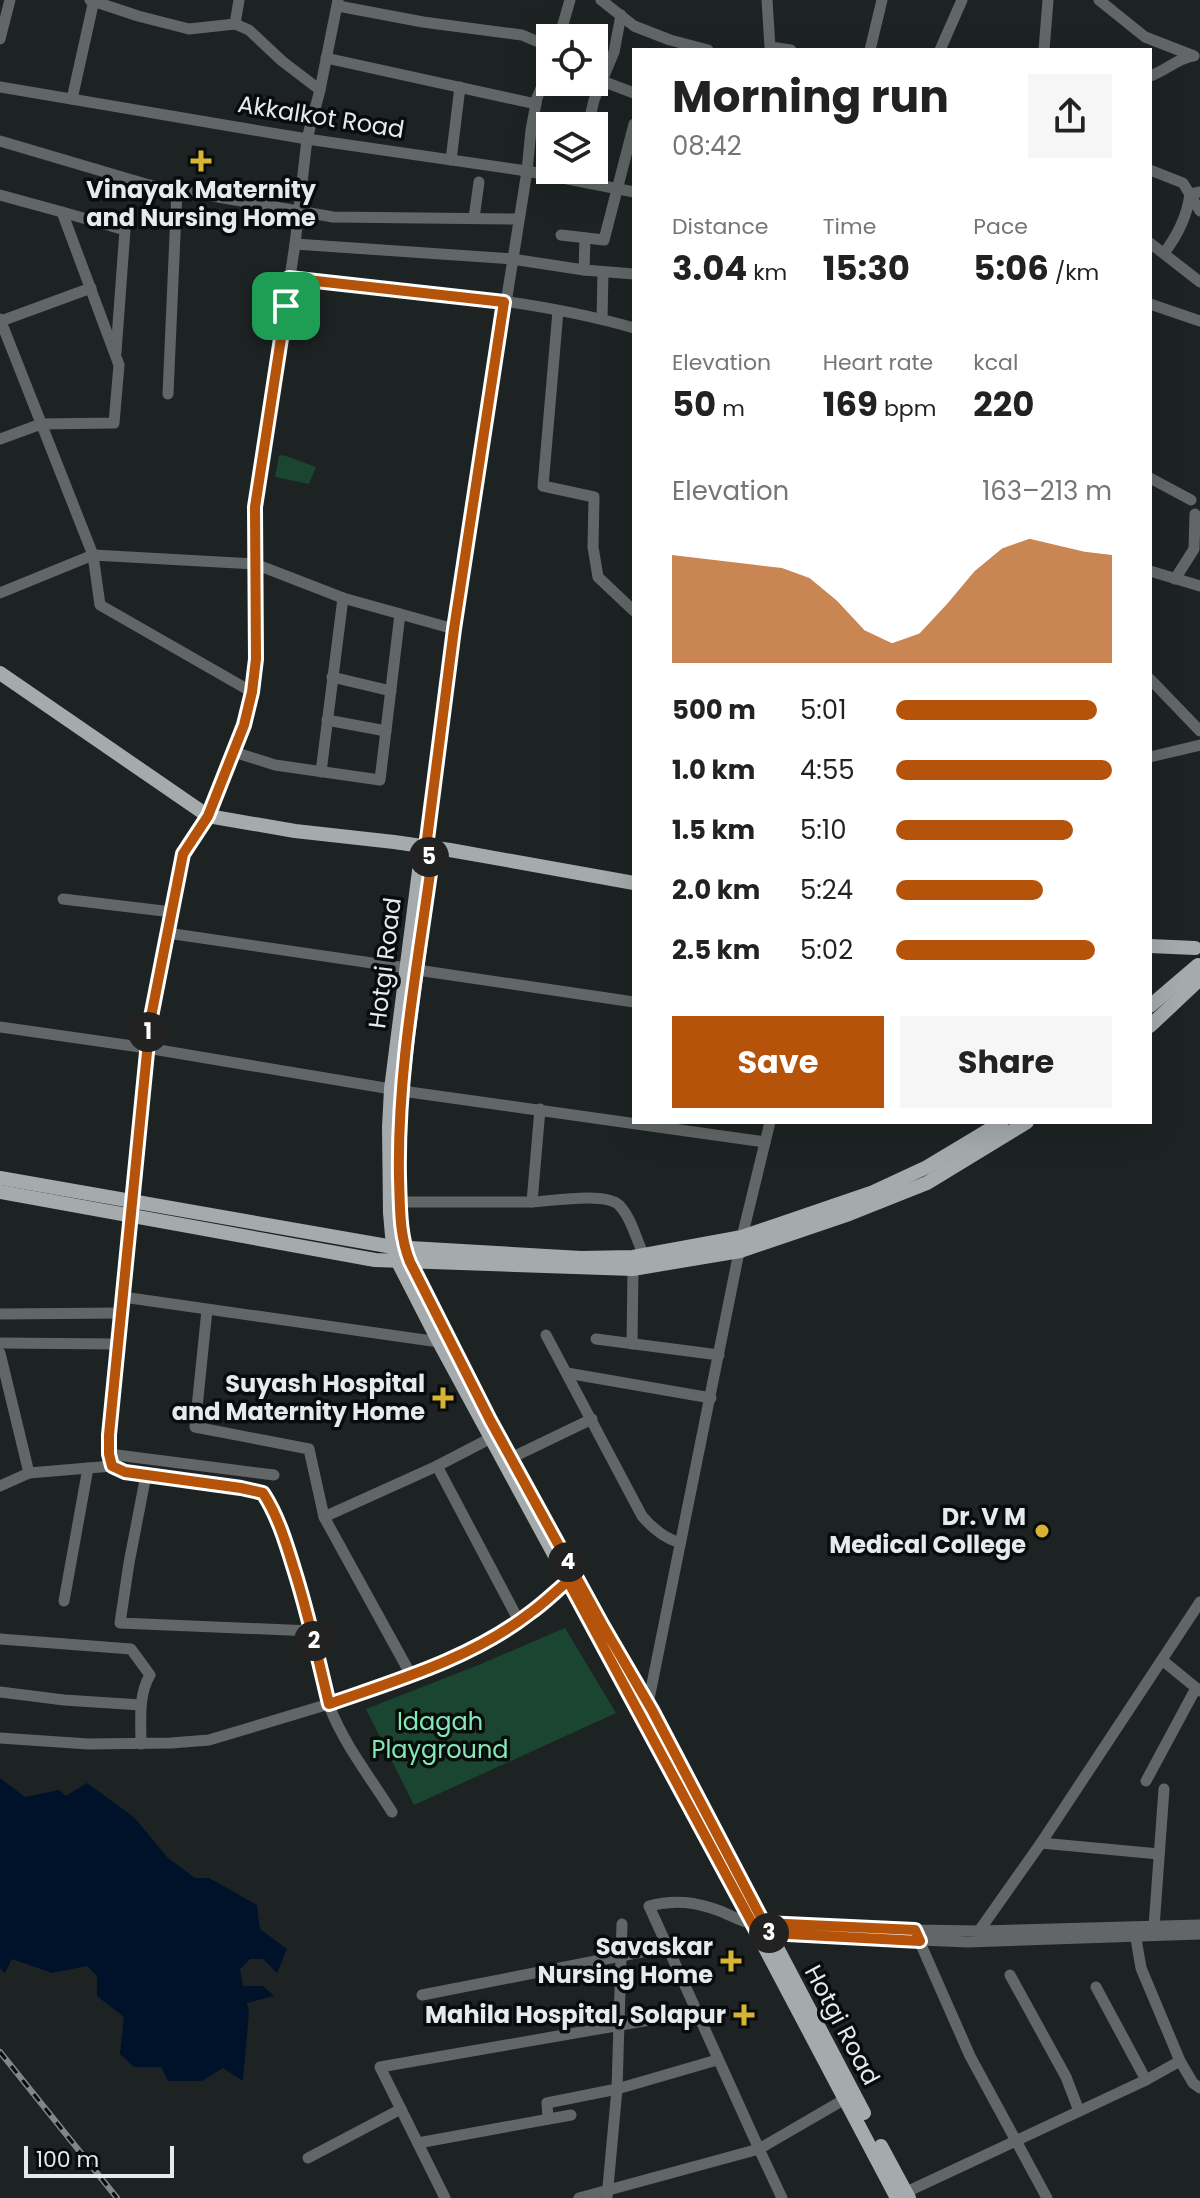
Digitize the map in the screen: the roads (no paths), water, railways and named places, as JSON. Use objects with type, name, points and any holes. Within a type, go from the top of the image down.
[{"type":"main road","points":[[0,673],[208,816],[295,831],[426,847],[632,883]]},
{"type":"main road","name":"Hotgi Road","points":[[426,847],[431,866],[389,1127],[390,1213],[401,1255],[439,1342],[761,1929],[900,2197]]},
{"type":"main road","points":[[1152,946],[1198,945],[1195,960],[1199,970]]},
{"type":"main road","points":[[1152,1005],[1199,970]]},
{"type":"main road","points":[[1152,1024],[1199,970]]},
{"type":"main road","name":"Hotgi Road","points":[[396,1090],[401,1255],[648,1704],[845,2099],[900,2197]]},
{"type":"main road","points":[[0,1178],[375,1260],[401,1255],[644,1256],[741,1244],[871,1193],[927,1167],[999,1124]]},
{"type":"main road","points":[[401,1255],[633,1269],[741,1244],[849,1214],[927,1183],[1024,1124]]},
{"type":"main road","points":[[0,1192],[130,1208]]},
{"type":"street","points":[[0,39],[10,0]]},
{"type":"street","points":[[235,24],[239,0]]},
{"type":"street","points":[[563,24],[570,0]]},
{"type":"street","points":[[601,0],[634,26],[700,48]]},
{"type":"street","points":[[767,0],[770,47],[777,48]]},
{"type":"street","points":[[870,48],[882,0]]},
{"type":"street","points":[[941,48],[962,0]]},
{"type":"street","points":[[1044,48],[1048,0]]},
{"type":"street","points":[[1099,0],[1145,37],[1197,58]]},
{"type":"street","points":[[72,99],[92,1],[189,29],[235,24],[249,30],[320,90]]},
{"type":"street","points":[[112,1466],[109,1435],[150,1022],[183,854],[208,816],[244,725],[252,692],[256,659],[255,507],[295,244],[307,139],[338,3],[423,22],[522,35],[536,41]]},
{"type":"street","points":[[608,62],[614,52],[621,15]]},
{"type":"street","points":[[326,58],[536,104]]},
{"type":"street","points":[[1152,75],[1183,58],[1197,58]]},
{"type":"street","points":[[608,84],[632,92]]},
{"type":"street","name":"Akkalkot Road","points":[[0,87],[307,139],[527,171],[632,192]]},
{"type":"street","points":[[451,160],[460,87]]},
{"type":"street","points":[[426,847],[454,629],[531,130],[539,96]]},
{"type":"street","points":[[561,235],[604,240],[632,131]]},
{"type":"street","points":[[0,141],[149,185],[333,217],[518,219]]},
{"type":"street","points":[[1152,171],[1183,183],[1195,193],[1200,211]]},
{"type":"street","points":[[474,218],[479,182]]},
{"type":"street","points":[[168,394],[177,190]]},
{"type":"street","points":[[1164,253],[1174,241],[1195,193]]},
{"type":"street","points":[[0,195],[125,230],[116,356]]},
{"type":"street","points":[[0,439],[41,424],[114,423],[119,365],[62,212]]},
{"type":"street","points":[[584,270],[585,238]]},
{"type":"street","points":[[295,244],[512,259],[632,274]]},
{"type":"street","points":[[1152,244],[1200,282]]},
{"type":"street","points":[[602,319],[603,272]]},
{"type":"street","points":[[289,278],[504,302],[602,319],[632,327]]},
{"type":"street","points":[[91,288],[0,320],[93,555],[100,605],[252,692]]},
{"type":"street","points":[[1152,305],[1200,321]]},
{"type":"street","points":[[558,311],[543,486],[594,497],[593,547],[598,577],[632,609]]},
{"type":"street","points":[[1152,479],[1191,500]]},
{"type":"street","points":[[1175,579],[1194,549],[1195,514]]},
{"type":"street","points":[[0,593],[93,555],[255,564],[343,598],[454,629]]},
{"type":"street","points":[[1152,572],[1200,586]]},
{"type":"street","points":[[321,772],[343,598]]},
{"type":"street","points":[[234,752],[275,765],[380,780],[400,614]]},
{"type":"street","points":[[332,677],[391,691]]},
{"type":"street","points":[[1152,681],[1200,731]]},
{"type":"street","points":[[327,720],[386,731]]},
{"type":"street","points":[[1152,757],[1200,745]]},
{"type":"street","points":[[63,899],[172,912]]},
{"type":"street","points":[[167,933],[632,1002]]},
{"type":"street","points":[[0,1027],[396,1090],[632,1122]]},
{"type":"street","points":[[532,1202],[540,1109]]},
{"type":"street","points":[[642,1124],[765,1142]]},
{"type":"street","points":[[648,1704],[741,1244],[770,1124]]},
{"type":"street","points":[[400,1202],[610,1200],[624,1212],[644,1256]]},
{"type":"street","points":[[632,1344],[633,1269]]},
{"type":"street","points":[[123,1297],[439,1342]]},
{"type":"street","points":[[207,1310],[195,1427],[309,1449],[324,1517],[411,1675]]},
{"type":"street","points":[[0,1314],[121,1313]]},
{"type":"street","points":[[546,1335],[642,1516],[660,1534],[680,1543]]},
{"type":"street","points":[[596,1339],[719,1355]]},
{"type":"street","points":[[0,1343],[118,1344]]},
{"type":"street","points":[[0,1353],[29,1473]]},
{"type":"street","points":[[567,1373],[711,1398]]},
{"type":"street","points":[[511,1458],[592,1419]]},
{"type":"street","points":[[324,1517],[491,1438]]},
{"type":"street","points":[[109,1454],[274,1475]]},
{"type":"street","points":[[0,1471],[2,1485],[29,1473],[112,1466],[125,1472],[263,1493],[284,1536],[329,1704],[341,1731],[392,1812]]},
{"type":"street","points":[[437,1466],[519,1621]]},
{"type":"street","points":[[64,1601],[88,1468]]},
{"type":"street","points":[[146,1475],[120,1623],[311,1631]]},
{"type":"street","points":[[0,1738],[88,1744],[209,1740],[329,1704],[440,1664],[519,1621],[568,1581]]},
{"type":"street","points":[[979,1931],[1200,1602]]},
{"type":"street","points":[[0,1639],[131,1649],[150,1675],[144,1685],[141,1705],[141,1744]]},
{"type":"street","points":[[1146,1781],[1198,1689],[1162,1660]]},
{"type":"street","points":[[0,1692],[141,1705]]},
{"type":"street","points":[[1154,1927],[1164,1789]]},
{"type":"street","points":[[1041,1843],[1159,1854]]},
{"type":"street","points":[[782,2198],[649,1906],[667,1901],[692,1903],[718,1910],[761,1929],[917,1936],[967,1942],[1200,1925]]},
{"type":"street","points":[[606,2194],[617,2089],[622,1924]]},
{"type":"street","points":[[917,1936],[979,1931],[1200,1934]]},
{"type":"street","points":[[1135,1932],[1141,1968],[1180,2061],[1193,2083],[1200,2088]]},
{"type":"street","points":[[917,1936],[970,2056],[1047,2198]]},
{"type":"street","points":[[422,1995],[667,1947]]},
{"type":"street","points":[[1010,1975],[1066,2077],[1079,2111]]},
{"type":"street","points":[[1096,1987],[1146,2080]]},
{"type":"street","points":[[445,2198],[380,2067],[696,2012]]},
{"type":"street","points":[[548,2119],[547,2103],[617,2089],[717,2060]]},
{"type":"street","points":[[900,2197],[1180,2061]]},
{"type":"street","points":[[579,2198],[606,2194],[759,2149],[845,2099]]},
{"type":"street","points":[[308,2158],[401,2109]]},
{"type":"street","points":[[418,2143],[571,2115]]},
{"type":"water","points":[[0,1778],[25,1797],[59,1790],[66,1796],[87,1783],[134,1817],[168,1858],[195,1878],[209,1878],[257,1905],[260,1929],[287,1949],[277,1973],[263,1959],[250,1959],[240,1969],[243,1986],[263,1986],[274,1996],[247,2003],[249,2012],[243,2081],[223,2068],[202,2081],[168,2081],[161,2067],[134,2067],[120,2054],[124,2017],[97,1996],[97,1976],[87,1966],[52,1973],[12,1959],[5,1973],[0,1968]]},
{"type":"railway","points":[[0,2052],[117,2198]]},
{"type":"place","name":"Vinayak Maternity and Nursing Home","points":[[201,161]]},
{"type":"place","name":"Suyash Hospital and Maternity Home","points":[[443,1398]]},
{"type":"place","name":"Dr. V M Medical College","points":[[1042,1531]]},
{"type":"place","name":"Savaskar Nursing Home","points":[[731,1961]]},
{"type":"place","name":"Mahila Hospital, Solapur","points":[[744,2015]]},
{"type":"park label","name":"Idagah Playground","points":[[440,1736]]}]
